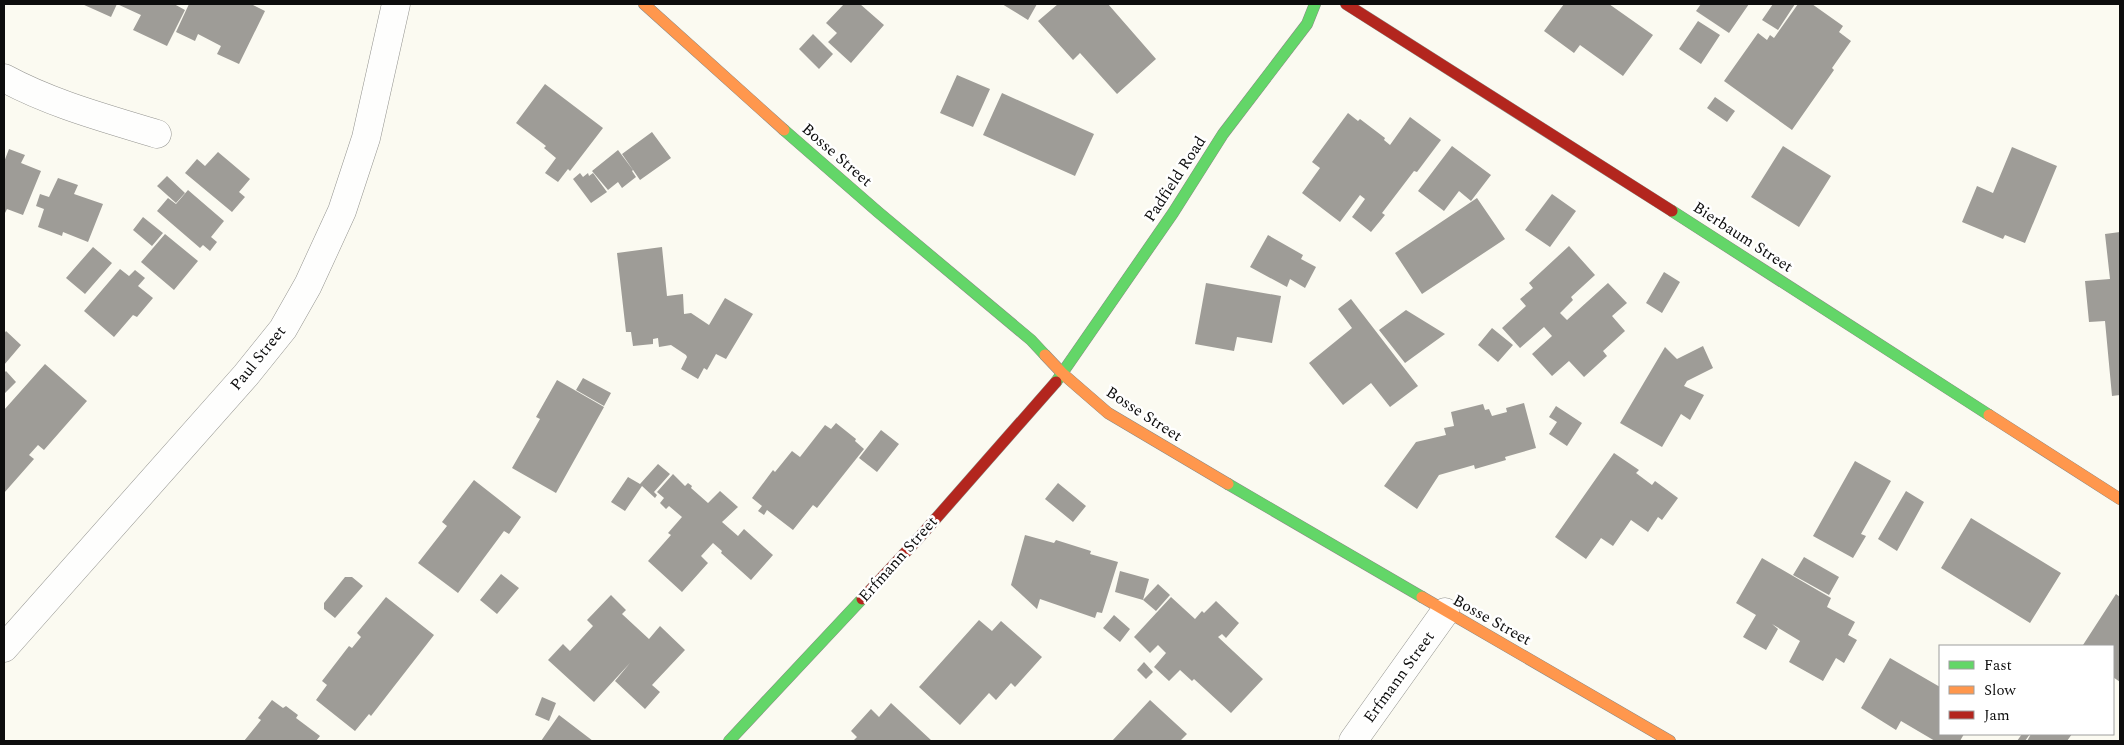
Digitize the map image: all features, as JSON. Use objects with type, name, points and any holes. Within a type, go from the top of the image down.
[{"type":"street","name":"Paul Street","points":[[4,648],[246,375],[283,329],[308,285],[342,211],[366,138],[396,4]]},
{"type":"street","name":"Bosse Street","points":[[644,4],[703,59],[864,199],[1031,340],[1063,374],[1108,413],[1445,612],[1670,741]]},
{"type":"street","name":"Padfield Road","points":[[1063,374],[1223,134],[1307,24],[1315,4]]},
{"type":"street","name":"Bierbaum Street","points":[[1346,4],[1518,112],[2120,499]]},
{"type":"street","points":[[4,78],[82,112],[158,134]]},
{"type":"street","name":"Erfmann Street","points":[[729,741],[917,540],[1063,374]]},
{"type":"street","name":"Erfmann Street","points":[[1353,741],[1445,612]]},
{"type":"building","points":[[82,4],[117,4],[111,17]]},
{"type":"building","points":[[117,4],[174,4],[185,10],[167,46],[133,30],[141,15]]},
{"type":"building","points":[[189,4],[251,4],[265,11],[239,64],[217,54],[221,46],[198,34],[195,41],[176,32]]},
{"type":"building","points":[[844,4],[860,4],[884,25],[851,63],[828,42],[837,33],[826,23]]},
{"type":"building","points":[[1002,4],[1037,4],[1028,20]]},
{"type":"building","points":[[1058,4],[1108,4],[1156,59],[1117,94],[1080,53],[1073,60],[1038,21]]},
{"type":"building","points":[[1564,4],[1609,4],[1653,35],[1623,76],[1580,45],[1574,53],[1544,31]]},
{"type":"building","points":[[1701,4],[1749,4],[1729,33],[1696,11]]},
{"type":"building","points":[[1773,4],[1795,4],[1778,30],[1762,20]]},
{"type":"building","points":[[1798,4],[1812,4],[1843,26],[1839,32],[1851,41],[1832,68],[1834,70],[1792,130],[1724,81],[1758,33],[1767,40],[1770,35],[1774,38]]},
{"type":"building","points":[[1698,21],[1720,35],[1701,64],[1679,49]]},
{"type":"building","points":[[813,34],[833,54],[819,69],[799,49]]},
{"type":"building","points":[[957,75],[990,89],[973,127],[940,113]]},
{"type":"building","points":[[545,84],[603,128],[570,171],[568,169],[558,182],[545,173],[556,158],[544,148],[546,146],[516,123]]},
{"type":"building","points":[[1002,93],[1094,134],[1075,176],[983,135]]},
{"type":"building","points":[[1715,97],[1735,111],[1727,122],[1707,108]]},
{"type":"building","points":[[1348,113],[1358,121],[1360,119],[1385,138],[1384,140],[1390,145],[1410,117],[1441,140],[1417,172],[1414,171],[1382,213],[1385,215],[1371,232],[1352,217],[1365,199],[1360,195],[1340,222],[1302,193],[1320,168],[1312,162]]},
{"type":"building","points":[[652,132],[671,158],[640,180],[622,154]]},
{"type":"building","points":[[1452,146],[1491,175],[1471,201],[1459,191],[1444,211],[1418,191]]},
{"type":"building","points":[[1783,146],[1831,176],[1799,227],[1751,197]]},
{"type":"building","points":[[2012,147],[2057,166],[2025,243],[2005,235],[2003,239],[1962,222],[1977,186],[1993,193]]},
{"type":"building","points":[[9,149],[25,155],[21,163],[41,171],[23,215],[7,209],[4,215],[4,162]]},
{"type":"building","points":[[618,150],[636,177],[622,188],[618,182],[608,190],[592,171]]},
{"type":"building","points":[[218,152],[250,179],[239,192],[245,197],[232,212],[185,173],[197,159],[205,166]]},
{"type":"building","points":[[580,173],[583,177],[588,173],[589,176],[593,173],[607,192],[591,203],[573,179]]},
{"type":"building","points":[[167,176],[185,193],[176,203],[157,186]]},
{"type":"building","points":[[58,178],[78,185],[74,194],[103,204],[88,242],[63,232],[62,236],[38,227],[44,209],[36,206],[40,194],[49,197]]},
{"type":"building","points":[[188,190],[224,221],[211,237],[217,242],[210,251],[203,245],[200,248],[157,211],[168,198],[176,204]]},
{"type":"building","points":[[1552,194],[1576,211],[1550,247],[1525,230]]},
{"type":"building","points":[[1477,198],[1505,239],[1422,294],[1395,253]]},
{"type":"building","points":[[143,217],[163,233],[152,246],[133,230]]},
{"type":"building","points":[[2120,232],[2120,395],[2112,396],[2105,321],[2089,322],[2085,281],[2110,279],[2105,234]]},
{"type":"building","points":[[165,234],[198,261],[174,290],[141,262]]},
{"type":"building","points":[[1268,235],[1303,255],[1301,259],[1316,267],[1305,288],[1290,279],[1287,287],[1250,267]]},
{"type":"building","points":[[1569,246],[1595,275],[1571,297],[1573,300],[1560,313],[1567,320],[1608,283],[1627,303],[1612,316],[1625,331],[1603,351],[1607,356],[1584,377],[1569,361],[1552,376],[1532,354],[1552,336],[1544,327],[1520,348],[1502,328],[1526,306],[1520,299],[1533,288],[1529,283]]},
{"type":"building","points":[[93,247],[112,263],[85,294],[66,278]]},
{"type":"building","points":[[662,247],[667,296],[683,294],[684,314],[691,313],[709,325],[725,298],[753,314],[726,359],[716,354],[707,370],[704,368],[698,379],[681,369],[687,357],[671,345],[659,347],[658,338],[653,339],[653,344],[633,346],[631,332],[626,332],[617,253]]},
{"type":"building","points":[[120,269],[129,276],[135,270],[145,278],[138,286],[153,298],[137,317],[133,315],[114,337],[84,311]]},
{"type":"building","points":[[1664,272],[1680,282],[1662,313],[1646,303]]},
{"type":"building","points":[[1206,283],[1281,296],[1272,343],[1237,337],[1234,351],[1195,344]]},
{"type":"building","points":[[1351,299],[1418,386],[1390,407],[1371,383],[1343,405],[1309,363],[1352,328],[1338,309]]},
{"type":"building","points":[[1406,310],[1445,334],[1405,363],[1379,330]]},
{"type":"building","points":[[1492,328],[1513,345],[1498,362],[1478,345]]},
{"type":"building","points":[[6,331],[21,345],[4,365],[4,334]]},
{"type":"building","points":[[1703,346],[1713,368],[1687,381],[1684,386],[1704,395],[1690,420],[1681,414],[1662,447],[1620,423],[1665,347],[1677,359]]},
{"type":"building","points":[[45,364],[87,401],[44,450],[38,445],[29,455],[34,459],[4,493],[4,410]]},
{"type":"building","points":[[6,371],[16,382],[4,394],[4,373]]},
{"type":"building","points":[[583,378],[611,393],[604,406],[576,390]]},
{"type":"building","points":[[557,380],[604,407],[556,493],[512,468],[540,419],[536,417]]},
{"type":"building","points":[[1524,403],[1536,448],[1505,457],[1506,460],[1475,469],[1474,465],[1439,475],[1417,509],[1384,486],[1416,442],[1446,435],[1444,428],[1454,426],[1451,412],[1483,404],[1485,410],[1489,409],[1492,416],[1507,412],[1506,408]]},
{"type":"building","points":[[1556,406],[1582,423],[1567,446],[1549,434],[1557,422],[1549,417]]},
{"type":"building","points":[[836,423],[856,439],[855,441],[864,449],[817,508],[813,505],[793,530],[767,510],[764,515],[758,511],[762,506],[752,498],[773,470],[775,472],[792,451],[800,457],[825,425],[831,429]]},
{"type":"building","points":[[881,430],[899,444],[877,472],[859,458]]},
{"type":"building","points":[[1614,453],[1639,470],[1636,473],[1652,485],[1655,481],[1678,498],[1662,520],[1658,517],[1648,532],[1631,520],[1613,546],[1601,538],[1586,559],[1555,537]]},
{"type":"building","points":[[1855,461],[1891,481],[1861,534],[1866,536],[1853,558],[1813,536]]},
{"type":"building","points":[[658,464],[670,474],[654,492],[657,495],[655,498],[642,486],[625,511],[611,502],[628,477],[640,484]]},
{"type":"building","points":[[673,474],[685,486],[688,483],[692,486],[691,488],[708,503],[720,491],[738,507],[722,522],[738,536],[744,529],[773,555],[751,580],[721,553],[722,551],[713,543],[701,556],[708,563],[682,592],[648,561],[671,535],[668,533],[682,517],[669,506],[666,509],[660,503],[664,498],[657,492]]},
{"type":"building","points":[[474,480],[521,517],[509,534],[504,531],[458,593],[418,563],[447,526],[442,522]]},
{"type":"building","points":[[1058,483],[1086,506],[1073,522],[1045,499]]},
{"type":"building","points":[[1906,491],[1924,502],[1897,551],[1878,539]]},
{"type":"building","points":[[1971,518],[2061,573],[2030,623],[1941,568]]},
{"type":"building","points":[[1025,535],[1054,543],[1056,540],[1091,551],[1090,554],[1118,562],[1102,613],[1097,612],[1095,618],[1040,599],[1037,609],[1011,585]]},
{"type":"building","points":[[1804,557],[1839,577],[1829,595],[1793,575]]},
{"type":"building","points":[[1762,558],[1831,598],[1827,607],[1855,622],[1848,635],[1857,640],[1844,663],[1836,658],[1823,681],[1789,662],[1800,641],[1772,624],[1778,629],[1766,650],[1743,637],[1756,615],[1736,603]]},
{"type":"building","points":[[1120,571],[1149,579],[1143,600],[1115,592]]},
{"type":"building","points":[[501,574],[519,588],[497,614],[480,600]]},
{"type":"building","points":[[345,577],[352,577],[363,586],[335,618],[324,609],[324,603]]},
{"type":"building","points":[[1158,584],[1170,595],[1156,611],[1143,600]]},
{"type":"building","points":[[2116,594],[2120,597],[2120,682],[2114,678],[2114,645],[2083,645]]},
{"type":"building","points":[[611,595],[626,610],[622,614],[649,639],[660,626],[685,650],[652,685],[660,692],[645,709],[615,681],[630,663],[594,702],[548,660],[563,644],[570,651],[593,626],[587,620]]},
{"type":"building","points":[[386,597],[434,635],[371,716],[369,714],[355,731],[316,700],[327,685],[322,681],[349,646],[352,648],[361,637],[357,633]]},
{"type":"building","points":[[1171,597],[1195,619],[1202,611],[1204,613],[1216,601],[1239,623],[1226,638],[1222,634],[1218,637],[1263,679],[1231,713],[1194,679],[1192,681],[1180,670],[1169,681],[1154,667],[1166,653],[1158,645],[1150,653],[1134,637]]},
{"type":"building","points":[[1114,615],[1130,629],[1120,642],[1103,628]]},
{"type":"building","points":[[979,620],[992,631],[1001,621],[1042,657],[1015,687],[1011,683],[996,700],[989,693],[960,725],[919,687]]},
{"type":"building","points":[[1890,658],[1939,686],[1939,735],[1963,735],[1960,741],[1935,741],[1901,721],[1896,730],[1861,708]]},
{"type":"building","points":[[1144,662],[1153,672],[1146,679],[1137,670]]},
{"type":"building","points":[[542,697],[556,703],[549,721],[535,715]]},
{"type":"building","points":[[272,700],[283,708],[286,706],[298,715],[296,718],[320,736],[316,741],[244,741],[261,720],[258,718]]},
{"type":"building","points":[[1150,700],[1187,734],[1180,741],[1112,741]]},
{"type":"building","points":[[891,703],[932,741],[853,741],[857,737],[851,731],[871,709],[879,717]]},
{"type":"building","points":[[559,715],[593,741],[541,741]]},
{"type":"building","points":[[2021,735],[2029,735],[2025,741],[2017,741]]},
{"type":"building","points":[[2030,735],[2071,735],[2067,741],[2027,741]]},
{"type":"traffic: fast","points":[[1056,382],[1173,213],[1223,134],[1307,24],[1315,4]]},
{"type":"traffic: fast","points":[[784,130],[878,212],[1031,340],[1045,355]]},
{"type":"traffic: fast","points":[[1672,211],[1989,415]]},
{"type":"traffic: fast","points":[[1228,484],[1422,597]]},
{"type":"traffic: fast","points":[[729,741],[862,599]]},
{"type":"traffic: slow","points":[[644,4],[784,130]]},
{"type":"traffic: slow","points":[[1045,355],[1063,374],[1108,413],[1228,484]]},
{"type":"traffic: slow","points":[[1989,415],[2120,499]]},
{"type":"traffic: slow","points":[[1422,597],[1670,741]]},
{"type":"traffic: jam","points":[[1346,4],[1672,211]]},
{"type":"traffic: jam","points":[[862,599],[917,540],[1056,382]]}]
